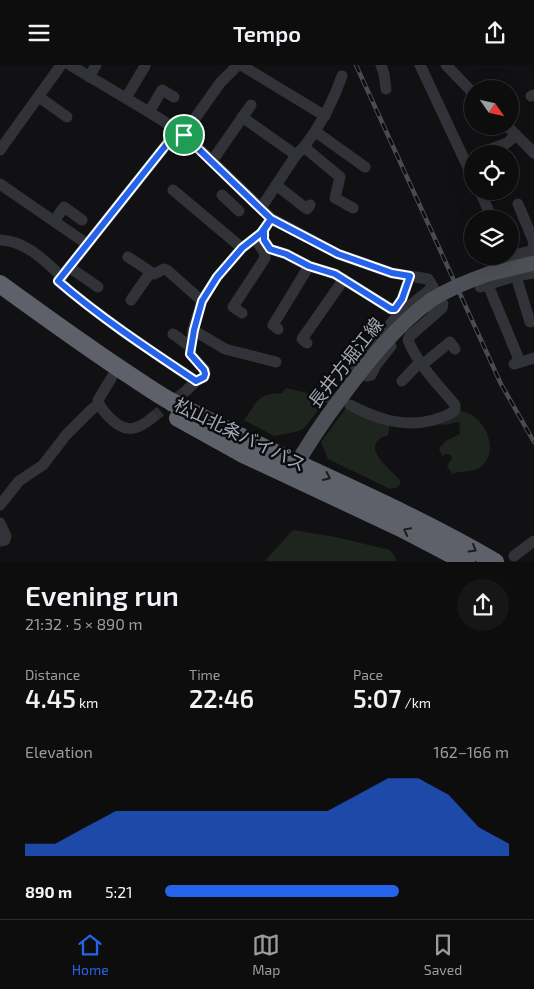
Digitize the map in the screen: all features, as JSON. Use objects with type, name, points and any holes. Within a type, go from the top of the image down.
[{"type":"highway","name":"松山北条バイパス","points":[[0,284],[94,353],[170,401],[246,440],[293,469],[401,528],[466,561]]},
{"type":"highway","name":"松山北条バイパス","points":[[0,298],[112,377],[183,421],[241,453],[293,469],[376,500],[461,541],[495,561]]},
{"type":"main road","name":"長井方堀江線","points":[[293,469],[311,439],[360,372],[398,327],[411,315],[435,296],[452,288],[485,282],[534,263]]},
{"type":"street","points":[[0,150],[40,97],[61,65]]},
{"type":"street","points":[[70,65],[181,132],[271,219],[338,254],[392,273],[428,279],[435,296],[443,304],[442,308],[410,336],[408,340],[412,352],[455,405],[455,410],[450,415],[429,421],[406,424],[392,423],[368,415],[350,405]]},
{"type":"street","points":[[89,77],[96,65]]},
{"type":"street","points":[[196,381],[135,341],[58,281],[220,83],[238,65]]},
{"type":"street","points":[[242,65],[325,116]]},
{"type":"street","points":[[381,65],[386,89]]},
{"type":"street","points":[[420,65],[464,149]]},
{"type":"street","points":[[446,65],[464,84]]},
{"type":"street","points":[[126,98],[146,67]]},
{"type":"street","points":[[261,208],[300,151],[316,132],[335,96],[342,75]]},
{"type":"street","points":[[150,112],[162,90],[174,97]]},
{"type":"street","points":[[40,97],[67,117]]},
{"type":"street","points":[[212,161],[251,105]]},
{"type":"street","points":[[242,117],[340,177],[335,199],[353,208]]},
{"type":"street","points":[[316,132],[365,167]]},
{"type":"street","points":[[503,145],[508,143],[516,135],[534,153]]},
{"type":"street","points":[[0,184],[87,244]]},
{"type":"street","points":[[276,185],[307,209],[310,205]]},
{"type":"street","points":[[239,211],[226,198],[241,189]]},
{"type":"street","points":[[174,190],[242,248]]},
{"type":"street","points":[[518,204],[533,241],[534,250],[519,254]]},
{"type":"street","points":[[54,221],[64,207],[82,220]]},
{"type":"street","points":[[187,390],[196,381],[204,377],[205,374],[204,370],[190,354],[202,301],[217,277],[242,248],[261,233],[271,219]]},
{"type":"street","points":[[261,233],[270,249],[286,254],[309,266],[335,274],[391,309],[395,309],[402,299],[410,276]]},
{"type":"street","points":[[242,313],[233,307],[265,258],[264,252],[259,245],[261,233]]},
{"type":"street","points":[[0,240],[16,243],[28,248],[62,277]]},
{"type":"street","points":[[128,257],[150,273],[154,274],[164,269],[167,270],[202,301]]},
{"type":"street","points":[[278,329],[273,325],[309,266]]},
{"type":"street","points":[[69,267],[98,287]]},
{"type":"street","points":[[131,300],[150,273]]},
{"type":"street","points":[[534,273],[485,282],[517,363],[534,358]]},
{"type":"street","points":[[516,276],[530,315]]},
{"type":"street","points":[[307,343],[302,339],[344,279]]},
{"type":"street","points":[[194,330],[225,349],[276,363]]},
{"type":"street","points":[[173,333],[191,347]]},
{"type":"street","points":[[402,381],[450,342],[455,349]]},
{"type":"street","points":[[112,377],[100,395],[99,404],[117,424],[129,429],[143,426],[152,418]]},
{"type":"street","points":[[0,505],[19,481],[43,465],[66,435],[90,410],[99,404]]},
{"type":"street","points":[[0,523],[6,537],[4,541],[0,541]]},
{"type":"street","points":[[514,556],[534,541]]},
{"type":"shaded area","points":[[286,388],[315,395],[325,402],[304,428],[299,431],[274,436],[244,420],[259,400],[267,395],[282,393]]},
{"type":"shaded area","points":[[346,408],[390,424],[388,435],[379,439],[375,450],[383,463],[400,480],[400,484],[396,488],[390,489],[328,459],[321,442]]},
{"type":"shaded area","points":[[460,411],[476,418],[482,425],[487,433],[490,451],[487,459],[479,468],[452,474],[447,466],[452,458],[451,455],[442,456],[439,448],[446,441],[460,434],[459,422],[444,425],[436,424]]},
{"type":"shaded area","points":[[293,530],[335,537],[390,550],[396,561],[265,561]]},
{"type":"tunnel","points":[[152,418],[187,390]]},
{"type":"railway","points":[[356,65],[501,384],[534,442]]},
{"type":"route","points":[[184,135],[178,130],[58,281],[89,307],[135,341],[196,381],[201,379],[205,374],[204,370],[190,354],[202,301],[217,277],[242,248],[264,230],[271,219],[279,221],[338,254],[392,273],[410,276],[399,305],[395,309],[391,309],[335,274],[309,266],[286,254],[270,249],[264,240],[264,230],[271,219],[184,135]]}]
